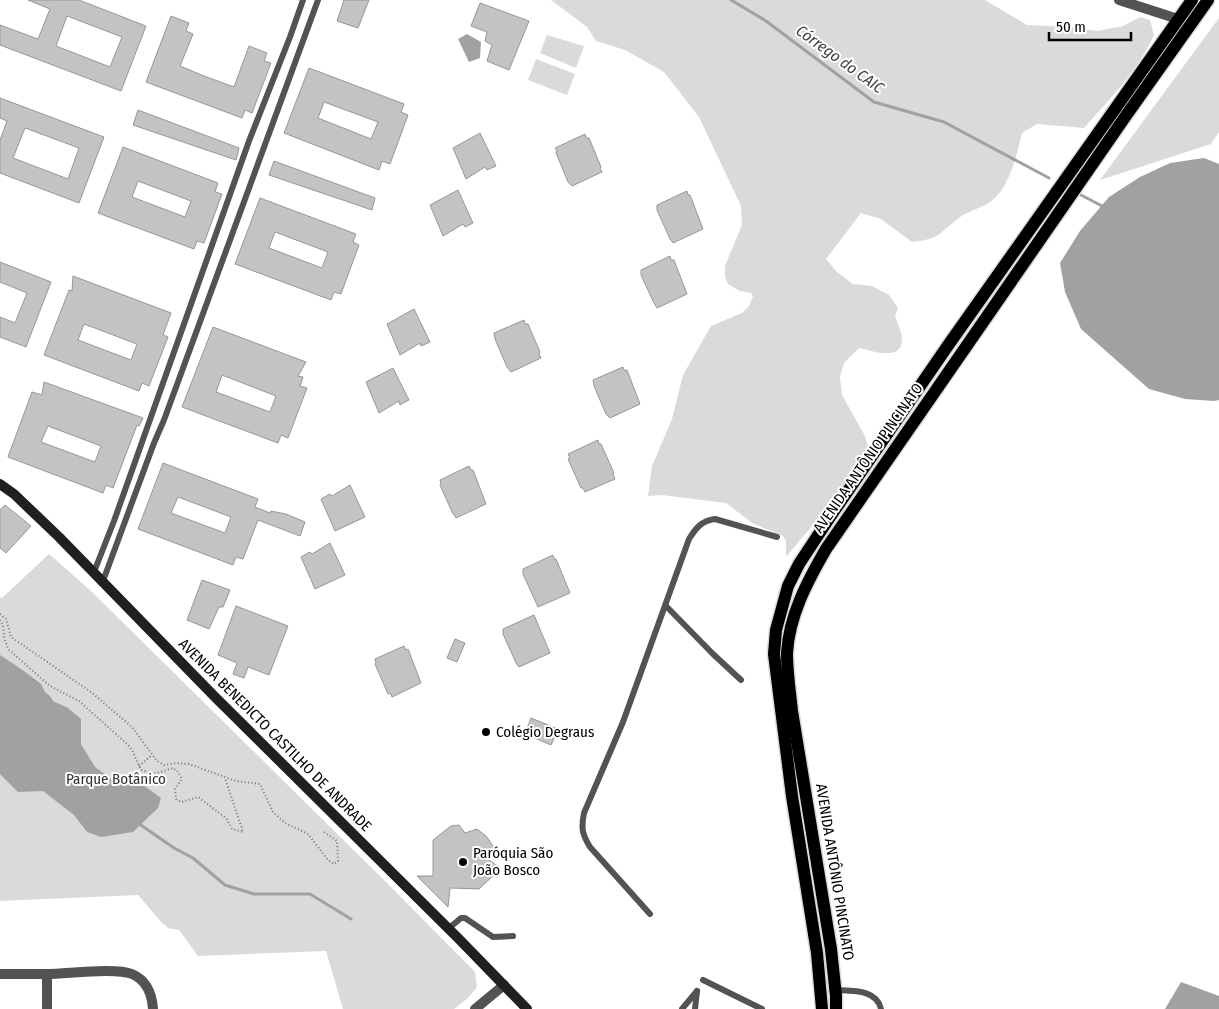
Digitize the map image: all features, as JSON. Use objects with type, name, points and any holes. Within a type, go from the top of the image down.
[{"type":"main road","name":"AVENIDA ANTÔNIO PINCINATO","points":[[822,1009],[817,953],[792,796],[774,654],[776,630],[788,586],[799,564],[832,514],[1192,0]]},
{"type":"main road","name":"AVENIDA ANTÔNIO PINCINATO","points":[[836,1009],[836,990],[828,923],[792,711],[788,676],[788,637],[800,599],[826,550],[862,496],[1208,0]]},
{"type":"main road","name":"AVENIDA BENEDICTO CASTILHO DE ANDRADE","points":[[0,484],[27,506],[94,572],[215,697],[526,1009]]},
{"type":"street","points":[[1120,0],[1178,19]]},
{"type":"street","points":[[0,974],[130,973],[149,989],[153,1009]]},
{"type":"street","points":[[47,974],[47,1009]]},
{"type":"street","points":[[475,1009],[504,985]]},
{"type":"lane","points":[[94,572],[114,521],[249,141],[303,0]]},
{"type":"lane","points":[[103,581],[318,0]]},
{"type":"lane","points":[[650,914],[583,836],[582,824],[589,799],[623,722],[689,539],[700,524],[715,519],[777,537]]},
{"type":"lane","points":[[114,521],[124,524]]},
{"type":"lane","points":[[666,606],[740,680]]},
{"type":"lane","points":[[448,929],[461,918],[465,918],[493,937],[512,936]]},
{"type":"lane","points":[[703,980],[762,1009]]},
{"type":"lane","points":[[836,990],[871,994],[881,1009]]},
{"type":"lane","points":[[682,1009],[697,991],[695,1009]]},
{"type":"path","points":[[0,614],[6,619],[11,637],[98,698],[132,727],[164,765],[188,764],[236,781],[260,784],[273,812],[285,824],[308,834],[328,860],[334,864],[338,861],[337,841],[324,832]]},
{"type":"path","points":[[0,620],[4,625],[4,637],[8,649],[50,686],[79,701],[127,744],[132,750],[141,770],[154,774],[173,768],[182,779],[175,789],[176,798],[182,802],[198,797],[226,818],[232,829],[243,832],[224,776]]},
{"type":"path","points":[[139,766],[153,754]]},
{"type":"green space","points":[[551,0],[985,0],[1027,25],[1070,27],[1097,31],[1123,26],[1140,17],[1150,20],[1154,35],[1132,72],[1104,106],[1084,128],[1037,124],[1022,133],[1015,161],[1007,180],[997,196],[990,202],[962,216],[934,237],[912,242],[881,219],[861,213],[826,259],[837,272],[853,284],[872,286],[889,295],[898,308],[895,316],[902,339],[901,346],[897,351],[879,353],[859,348],[844,363],[840,377],[842,395],[865,436],[871,458],[843,497],[817,520],[786,557],[786,541],[783,536],[752,523],[726,503],[662,495],[648,496],[652,466],[672,419],[683,375],[711,326],[742,313],[749,306],[753,296],[751,293],[740,291],[728,284],[725,277],[725,266],[742,225],[741,206],[699,117],[664,72],[625,50],[596,41],[587,27]]},
{"type":"green space","points":[[1219,18],[1219,132],[1211,144],[1100,180]]},
{"type":"green space","points":[[547,35],[584,46],[576,68],[540,53]]},
{"type":"green space","points":[[536,59],[575,74],[567,95],[528,80]]},
{"type":"green space","name":"Parque Botânico","points":[[49,554],[91,591],[475,972],[477,987],[468,998],[454,1009],[343,1009],[326,951],[198,956],[179,930],[168,928],[162,923],[138,895],[0,901],[0,597],[2,598]]},
{"type":"shaded area","points":[[467,34],[481,42],[480,58],[469,62],[458,39]]},
{"type":"shaded area","points":[[1204,158],[1219,164],[1219,400],[1214,401],[1185,399],[1149,389],[1081,329],[1065,292],[1060,263],[1080,231],[1109,197],[1140,177],[1170,163]]},
{"type":"shaded area","points":[[0,655],[41,684],[53,701],[68,708],[81,719],[81,744],[95,767],[118,784],[135,779],[161,798],[158,808],[133,832],[101,837],[87,832],[74,815],[43,791],[18,792],[0,774]]},
{"type":"shaded area","points":[[1181,982],[1219,996],[1219,1009],[1165,1009]]},
{"type":"building","points":[[28,0],[79,0],[146,26],[121,91],[0,45],[0,25],[38,39],[50,9]],"holes":[[[67,16],[122,37],[110,67],[56,46]]]},
{"type":"building","points":[[344,0],[369,0],[358,28],[337,21]]},
{"type":"building","points":[[480,3],[529,21],[509,70],[487,61],[492,45],[485,41],[487,32],[471,26]]},
{"type":"building","points":[[171,16],[189,23],[186,31],[193,34],[180,66],[204,76],[234,87],[249,46],[267,53],[264,61],[271,63],[252,113],[245,110],[242,118],[146,82]]},
{"type":"building","points":[[309,68],[404,104],[401,112],[408,115],[390,164],[382,161],[379,170],[284,133]],"holes":[[[324,102],[378,122],[371,139],[318,118]]]},
{"type":"building","points":[[0,98],[104,137],[79,203],[0,173],[0,140],[7,121],[0,118]],"holes":[[[25,128],[79,148],[68,179],[13,158]]]},
{"type":"building","points":[[138,110],[239,148],[236,160],[133,125]]},
{"type":"building","points":[[480,133],[496,166],[487,170],[485,167],[466,179],[453,148]]},
{"type":"building","points":[[585,134],[586,138],[589,138],[602,172],[572,186],[568,182],[555,148]]},
{"type":"building","points":[[123,147],[218,183],[215,192],[222,194],[204,243],[197,241],[194,249],[98,213]],"holes":[[[138,181],[191,201],[185,217],[132,197]]]},
{"type":"building","points":[[274,161],[375,198],[372,210],[269,175]]},
{"type":"building","points":[[458,190],[473,223],[465,227],[463,224],[443,236],[430,205]]},
{"type":"building","points":[[687,191],[703,229],[673,243],[657,210],[657,205]]},
{"type":"building","points":[[260,198],[356,234],[353,242],[359,245],[341,294],[334,292],[331,300],[235,264]],"holes":[[[275,232],[328,252],[322,268],[269,248]]]},
{"type":"building","points":[[670,256],[671,260],[674,260],[687,294],[657,308],[641,275],[641,270]]},
{"type":"building","points":[[0,262],[51,282],[26,347],[0,337],[0,317],[15,323],[27,293],[0,282]]},
{"type":"building","points":[[73,276],[171,313],[163,335],[168,337],[149,386],[142,383],[139,391],[44,355],[69,290],[72,291]],"holes":[[[84,324],[137,344],[131,360],[78,340]]]},
{"type":"building","points":[[414,309],[430,342],[421,346],[420,343],[400,355],[387,324]]},
{"type":"building","points":[[524,320],[525,324],[528,324],[541,358],[511,372],[507,367],[494,333]]},
{"type":"building","points":[[213,327],[306,362],[298,376],[303,377],[300,386],[307,388],[288,438],[281,435],[278,443],[182,407]],"holes":[[[222,375],[276,396],[270,412],[216,392]]]},
{"type":"building","points":[[623,367],[624,370],[627,370],[640,404],[610,418],[606,414],[593,380]]},
{"type":"building","points":[[393,368],[409,400],[400,405],[399,401],[379,413],[366,382]]},
{"type":"building","points":[[44,382],[143,418],[139,426],[137,425],[113,488],[106,485],[103,493],[8,457],[32,392],[42,395]],"holes":[[[48,426],[101,446],[95,462],[41,442]]]},
{"type":"building","points":[[598,440],[615,479],[585,492],[581,488],[568,459],[570,458],[568,454]]},
{"type":"building","points":[[163,463],[258,499],[255,507],[270,513],[271,511],[286,514],[305,522],[300,536],[258,520],[243,559],[236,557],[233,565],[138,529]],"holes":[[[178,497],[231,517],[225,533],[171,513]]]},
{"type":"building","points":[[469,466],[473,470],[486,504],[456,518],[440,485],[440,480]]},
{"type":"building","points":[[350,485],[365,517],[335,531],[321,499],[330,494],[332,496]]},
{"type":"building","points":[[5,505],[31,526],[6,553],[0,548],[0,510]]},
{"type":"building","points":[[330,543],[345,575],[315,589],[301,557],[310,552],[312,554]]},
{"type":"building","points":[[553,555],[570,593],[538,607],[523,574],[523,569]]},
{"type":"building","points":[[202,580],[230,590],[223,607],[219,607],[209,629],[187,620]]},
{"type":"building","points":[[236,606],[288,626],[269,675],[248,667],[244,678],[233,674],[237,663],[218,655]]},
{"type":"building","points":[[534,615],[550,653],[519,667],[503,634],[503,629]]},
{"type":"building","points":[[455,639],[465,643],[457,662],[447,658]]},
{"type":"building","points":[[404,646],[406,650],[408,649],[421,683],[392,697],[390,693],[388,694],[375,664],[375,659]]},
{"type":"building","points":[[531,718],[558,729],[551,745],[525,734]]},
{"type":"building","name":"Paróquia São João Bosco","points":[[459,825],[465,833],[477,829],[486,836],[493,846],[488,859],[497,866],[497,872],[479,889],[450,888],[448,907],[417,876],[433,876],[433,840],[451,826]]},
{"type":"waterway","name":"Córrego do CAIC","points":[[731,0],[766,21],[874,102],[944,122],[1049,178]]},
{"type":"waterway","points":[[1081,195],[1104,207]]},
{"type":"waterway","points":[[138,823],[174,848],[193,858],[225,885],[254,894],[310,894],[351,919]]},
{"type":"place","name":"Colégio Degraus","points":[[486,732]]},
{"type":"place","name":"Paróquia São João Bosco","points":[[463,862]]}]
